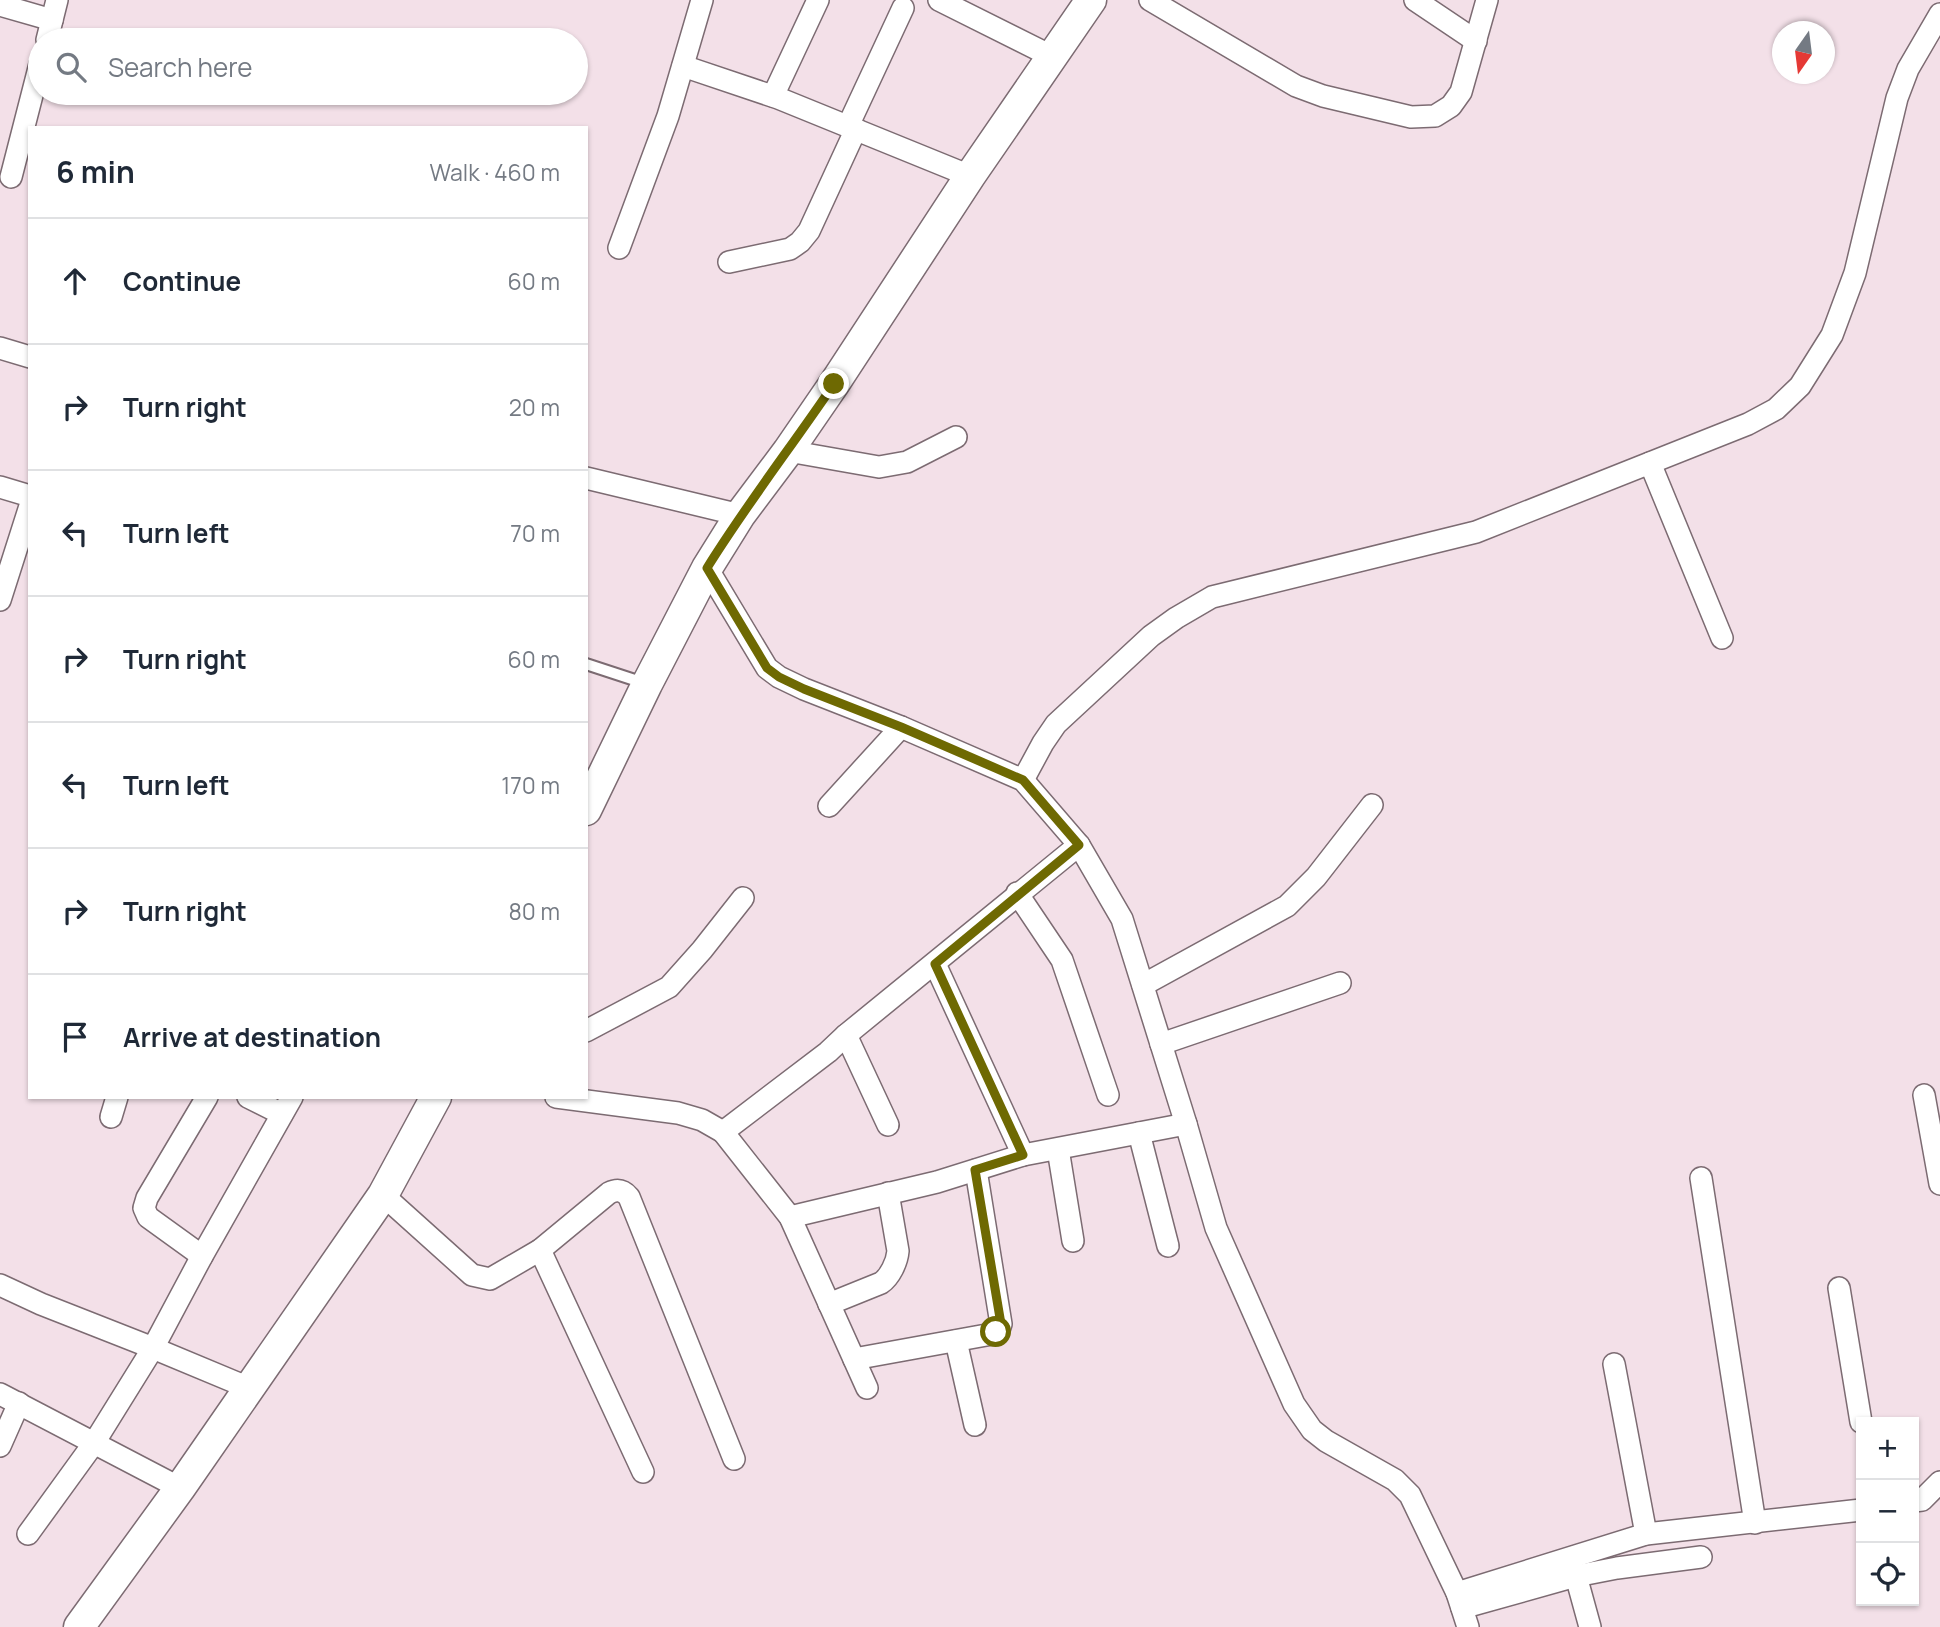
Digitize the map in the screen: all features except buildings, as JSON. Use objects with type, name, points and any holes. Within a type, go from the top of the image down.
[{"type":"main road","points":[[588,806],[707,568],[740,515],[788,451],[970,176],[1091,0]]},
{"type":"main road","points":[[79,1627],[321,1287],[383,1195],[435,1099]]},
{"type":"street","points":[[619,248],[667,116],[702,0]]},
{"type":"street","points":[[773,96],[818,0]]},
{"type":"street","points":[[939,0],[1053,57]]},
{"type":"street","points":[[1150,0],[1296,86],[1323,96],[1411,117],[1435,116],[1451,106],[1461,92],[1487,0]]},
{"type":"street","points":[[1415,0],[1476,41]]},
{"type":"street","points":[[0,5],[52,20]]},
{"type":"street","points":[[729,262],[790,249],[809,231],[903,8]]},
{"type":"street","points":[[1023,780],[1056,724],[1151,636],[1212,597],[1476,532],[1748,424],[1776,409],[1800,386],[1832,335],[1854,273],[1897,98],[1908,69],[1940,14]]},
{"type":"street","points":[[683,66],[773,96],[970,176]]},
{"type":"street","points":[[11,177],[29,105]]},
{"type":"street","points":[[0,348],[28,356]]},
{"type":"street","points":[[788,451],[879,467],[907,462],[956,437]]},
{"type":"street","points":[[1650,463],[1723,638]]},
{"type":"street","points":[[588,478],[740,515]]},
{"type":"street","points":[[0,487],[28,495]]},
{"type":"street","points":[[0,600],[28,512]]},
{"type":"street","points":[[707,568],[767,668],[779,677],[1023,780],[1079,845],[1122,919],[1216,1228],[1294,1404],[1312,1430],[1326,1441],[1403,1486],[1410,1495],[1462,1609]]},
{"type":"street","points":[[829,806],[901,727]]},
{"type":"street","points":[[1143,985],[1287,906],[1316,877],[1372,805]]},
{"type":"street","points":[[723,1132],[828,1052],[1017,893],[1079,845]]},
{"type":"street","points":[[1017,893],[1062,960],[1108,1095]]},
{"type":"street","points":[[588,1030],[669,987],[743,898]]},
{"type":"street","points":[[935,964],[1023,1155]]},
{"type":"street","points":[[1161,1044],[1340,984]]},
{"type":"street","points":[[846,1035],[888,1125]]},
{"type":"street","points":[[1924,1095],[1940,1184]]},
{"type":"street","points":[[202,1256],[148,1217],[144,1208],[147,1198],[206,1099]]},
{"type":"street","points":[[28,1534],[94,1443],[153,1348],[287,1105],[258,1099]]},
{"type":"street","points":[[571,1099],[678,1113],[702,1120],[723,1132],[790,1217],[867,1388]]},
{"type":"street","points":[[790,1217],[937,1182],[1023,1155],[1186,1124]]},
{"type":"street","points":[[1139,1133],[1168,1246]]},
{"type":"street","points":[[1058,1149],[1073,1241]]},
{"type":"street","points":[[854,1359],[992,1334],[999,1330],[1001,1324],[975,1170]]},
{"type":"street","points":[[1701,1178],[1755,1523]]},
{"type":"street","points":[[383,1195],[472,1275],[483,1279],[495,1277],[540,1250],[608,1192],[614,1190],[625,1193],[629,1197],[734,1459]]},
{"type":"street","points":[[829,1304],[881,1283],[888,1277],[898,1257],[898,1251],[888,1193]]},
{"type":"street","points":[[540,1250],[643,1472]]},
{"type":"street","points":[[0,1285],[249,1388]]},
{"type":"street","points":[[1839,1288],[1860,1417]]},
{"type":"street","points":[[956,1341],[975,1424]]},
{"type":"street","points":[[1614,1364],[1646,1534]]},
{"type":"street","points":[[0,1446],[9,1399],[180,1488]]},
{"type":"street","points":[[1919,1500],[1940,1482]]},
{"type":"street","points":[[1462,1609],[1646,1534],[1856,1511]]},
{"type":"street","points":[[1462,1609],[1576,1576],[1701,1557]]},
{"type":"street","points":[[1576,1576],[1590,1627]]},
{"type":"lane","points":[[588,665],[647,684]]},
{"type":"route","points":[[834,384],[740,515],[707,568],[767,668],[779,677],[1023,780],[1079,845],[1017,893],[935,964],[1023,1155],[975,1170],[1001,1324],[996,1332]]}]
